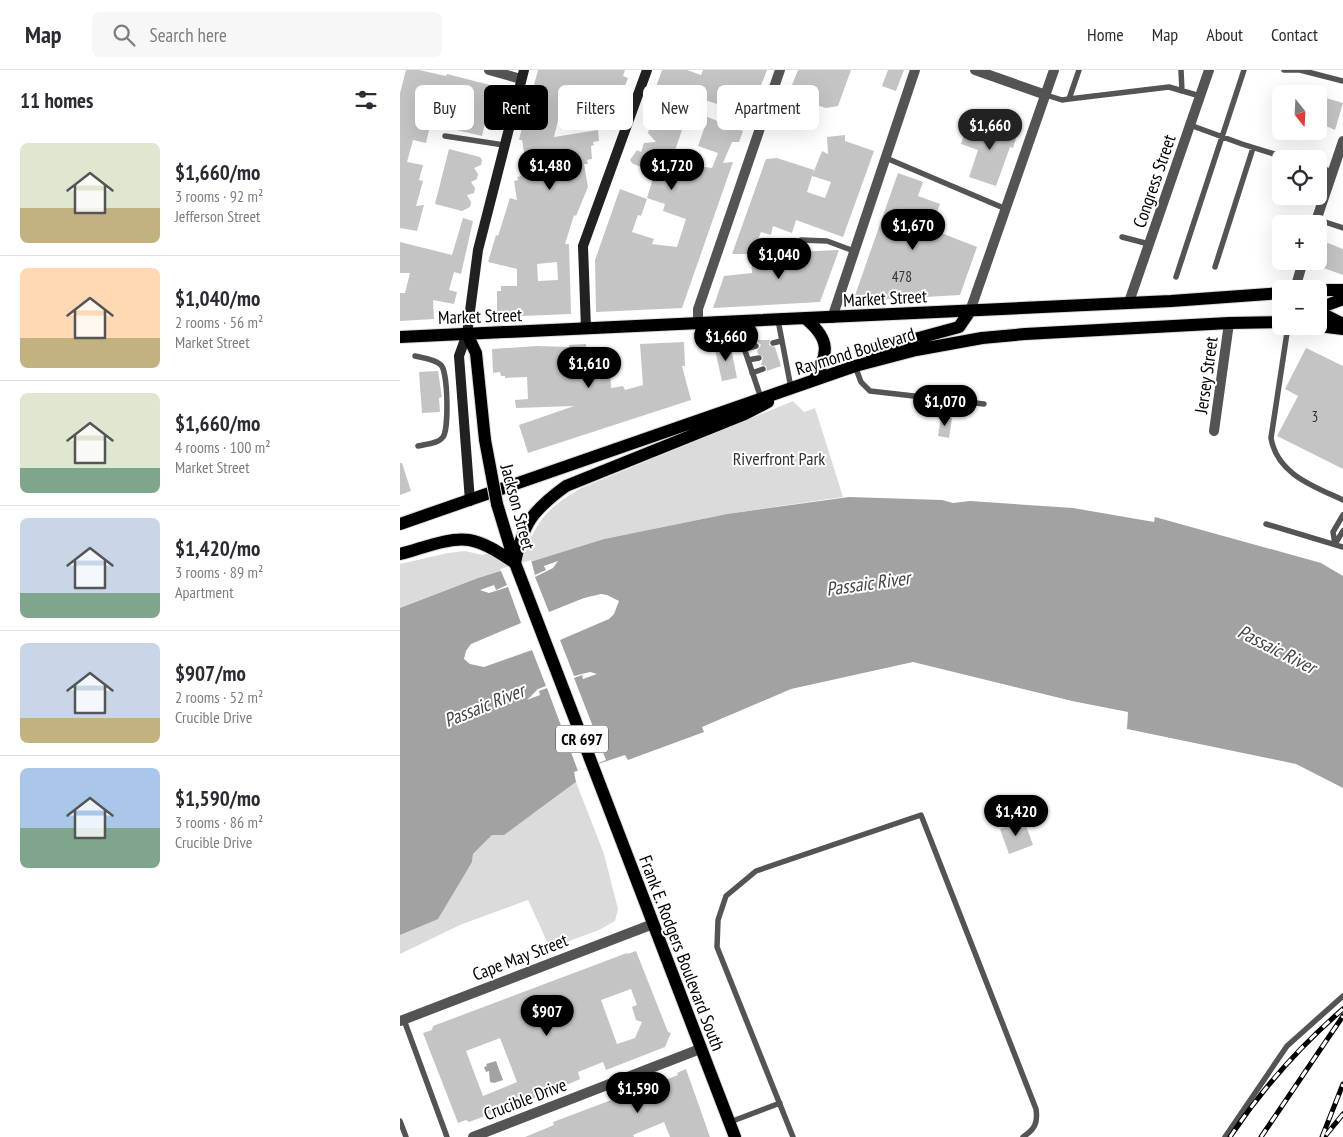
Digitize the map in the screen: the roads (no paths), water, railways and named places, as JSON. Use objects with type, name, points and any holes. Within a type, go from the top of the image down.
[{"type":"main road","points":[[1327,290],[1343,290]]},
{"type":"main road","points":[[1265,294],[1272,297]]},
{"type":"main road","name":"Market Street","points":[[400,337],[832,318],[1171,301],[1272,294]]},
{"type":"main road","points":[[1327,305],[1343,299]]},
{"type":"main road","points":[[855,366],[893,345],[958,327],[970,311]]},
{"type":"main road","points":[[1327,316],[1343,324]]},
{"type":"main road","points":[[806,319],[824,339],[826,350],[824,361],[815,379]]},
{"type":"main road","points":[[1229,323],[1272,322]]},
{"type":"main road","name":"Raymond Boulevard","points":[[400,524],[815,379],[916,350],[974,339],[1025,334],[1229,323]]},
{"type":"main road","points":[[1327,327],[1343,329]]},
{"type":"main road","name":"Jackson Street","points":[[467,334],[476,353],[485,440],[497,504],[514,543],[515,563],[603,795]]},
{"type":"main road","points":[[514,543],[534,513],[548,499],[566,486],[745,414],[791,388]]},
{"type":"main road","points":[[400,554],[457,540],[470,540],[494,550],[515,563]]},
{"type":"main road","name":"Frank E. Rodgers Boulevard South","points":[[603,795],[700,1049],[730,1122]]},
{"type":"main road","name":"CR 697","points":[[730,1122],[735,1137]]},
{"type":"street","points":[[489,70],[523,74]]},
{"type":"street","points":[[586,329],[583,246],[647,70]]},
{"type":"street","points":[[698,324],[698,309],[780,70]]},
{"type":"street","points":[[832,318],[915,70]]},
{"type":"street","points":[[975,70],[1046,95]]},
{"type":"street","points":[[970,311],[1054,70]]},
{"type":"street","name":"Congress Street","points":[[1129,302],[1209,70]]},
{"type":"street","name":"Jackson Street","points":[[470,501],[459,356],[467,334],[478,250],[523,74]]},
{"type":"street","points":[[1317,215],[1343,141]]},
{"type":"street","name":"Jersey Street","points":[[1214,432],[1229,323]]},
{"type":"street","name":"Cape May Street","points":[[402,1020],[653,924]]},
{"type":"street","name":"Crucible Drive","points":[[473,1137],[700,1049]]},
{"type":"lane","points":[[1069,99],[1079,70]]},
{"type":"lane","points":[[1181,70],[1182,91]]},
{"type":"lane","points":[[1176,277],[1244,70]]},
{"type":"lane","points":[[1284,70],[1311,72],[1343,81]]},
{"type":"lane","points":[[1046,95],[1062,100],[1169,87],[1200,96]]},
{"type":"lane","points":[[1190,125],[1222,138],[1272,154]]},
{"type":"lane","points":[[445,136],[504,145]]},
{"type":"lane","points":[[1216,267],[1253,148]]},
{"type":"lane","points":[[886,158],[1006,209]]},
{"type":"lane","points":[[1327,170],[1332,172]]},
{"type":"lane","points":[[1327,223],[1343,226]]},
{"type":"lane","points":[[1122,237],[1149,244]]},
{"type":"lane","points":[[801,240],[827,241],[854,251]]},
{"type":"lane","points":[[778,320],[781,341],[780,352],[791,388]]},
{"type":"lane","points":[[739,321],[744,349],[761,398]]},
{"type":"lane","points":[[1287,335],[1271,438],[1273,449],[1287,471],[1297,478],[1343,500]]},
{"type":"lane","points":[[774,343],[781,341]]},
{"type":"lane","points":[[744,349],[756,346]]},
{"type":"lane","points":[[415,356],[434,360],[443,367],[447,426],[439,440],[418,446]]},
{"type":"lane","points":[[748,360],[759,358]]},
{"type":"lane","points":[[855,366],[861,382],[870,391],[984,404]]},
{"type":"lane","points":[[752,373],[763,369]]},
{"type":"lane","points":[[1335,544],[1333,532],[1343,516]]},
{"type":"lane","points":[[1266,524],[1343,548]]},
{"type":"lane","points":[[1335,544],[1343,531]]},
{"type":"lane","points":[[793,1137],[717,947],[718,920],[726,896],[756,871],[921,815],[1036,1109],[1037,1120],[1033,1130],[1023,1137]]},
{"type":"lane","points":[[1225,1137],[1287,1046],[1343,996]]},
{"type":"lane","points":[[402,1020],[448,1137]]},
{"type":"lane","points":[[730,1122],[780,1103]]},
{"type":"lane","points":[[400,1121],[406,1137]]},
{"type":"water","name":"Passaic River","points":[[849,497],[942,500],[953,503],[970,501],[1073,508],[1154,522],[1155,517],[1321,563],[1343,576],[1343,788],[1296,764],[1127,729],[1128,712],[1072,701],[913,662],[791,689],[702,727],[704,732],[628,760],[625,755],[574,772],[576,782],[504,835],[492,835],[473,854],[472,862],[438,919],[400,935],[400,608],[478,578],[604,539],[727,514]]},
{"type":"water","points":[[496,1061],[503,1080],[494,1083],[490,1082],[489,1071],[486,1072],[484,1067],[487,1066],[486,1064]]},
{"type":"railway","points":[[1230,1137],[1282,1069],[1311,1038],[1343,1009]]},
{"type":"railway","points":[[1261,1137],[1343,1016]]},
{"type":"railway","points":[[1322,1137],[1343,1084]]},
{"type":"railway","points":[[1326,1135],[1343,1114]]},
{"type":"park label","name":"Riverfront Park","points":[[779,458]]}]
